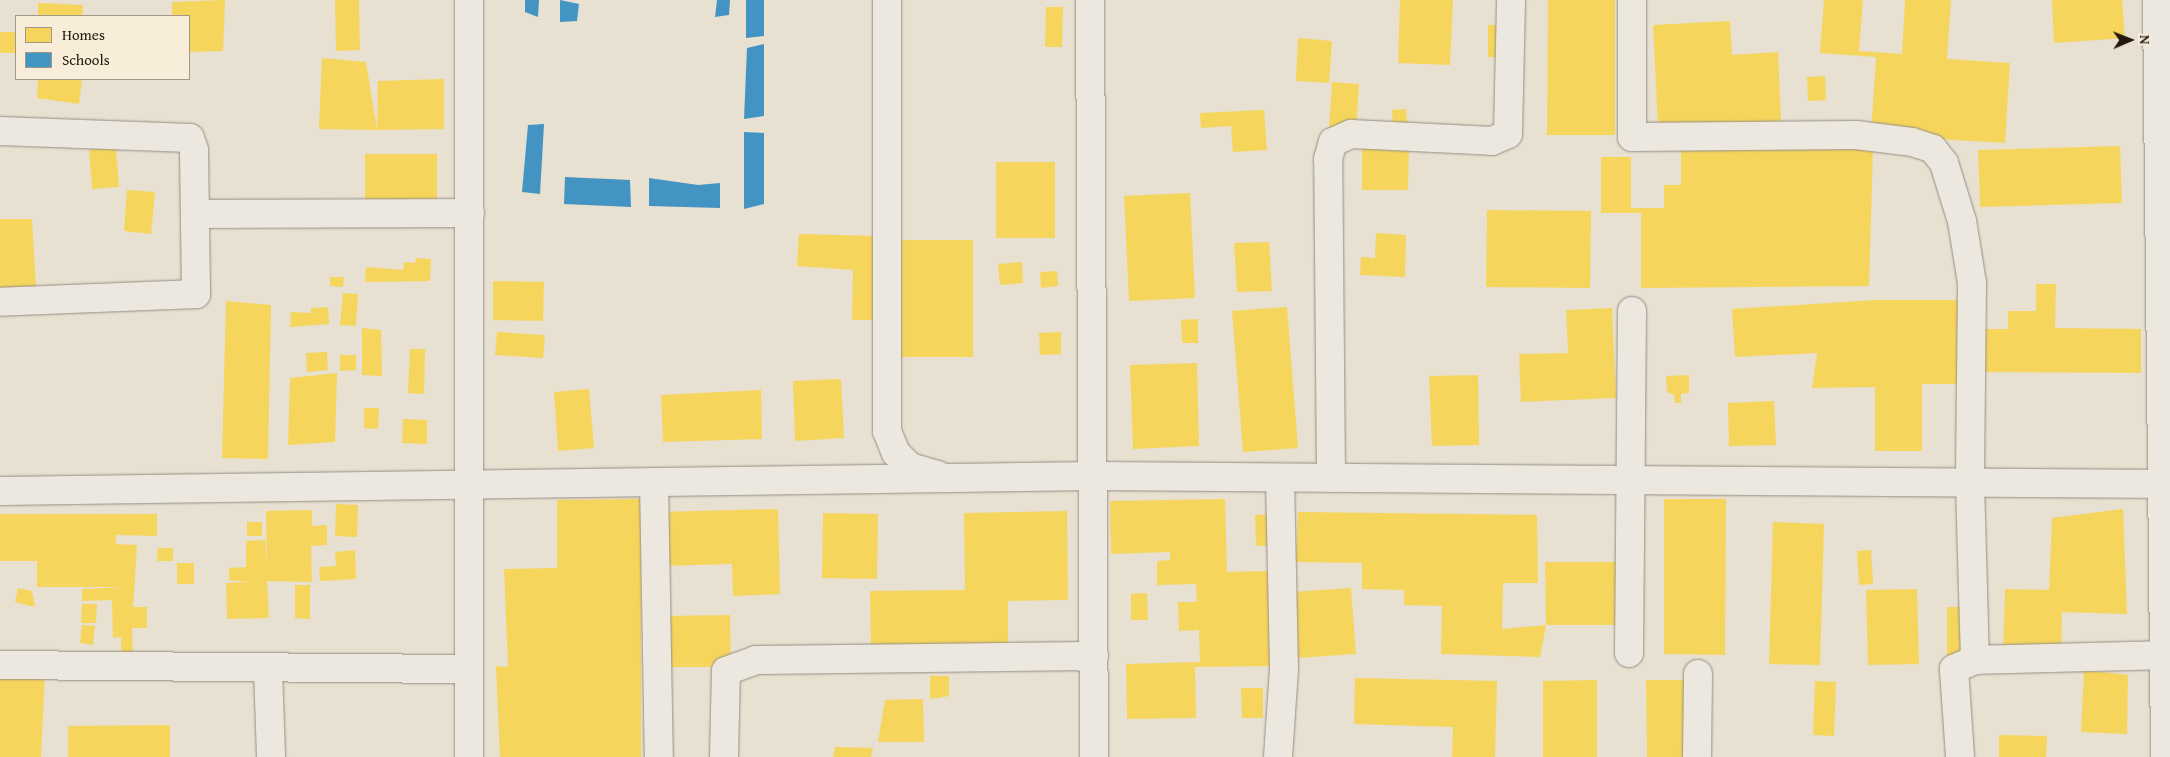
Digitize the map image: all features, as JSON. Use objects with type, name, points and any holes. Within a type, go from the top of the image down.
[{"type":"street","points":[[469,757],[470,0]]},
{"type":"street","points":[[887,0],[887,431],[896,453],[910,467],[950,479]]},
{"type":"street","points":[[1090,0],[1095,476],[1094,757]]},
{"type":"street","points":[[1331,478],[1328,158],[1332,142],[1351,134],[1492,141],[1508,134],[1512,0]]},
{"type":"street","points":[[1632,0],[1632,137],[1856,135],[1919,144],[1934,149],[1944,163],[1962,221],[1972,283],[1970,483],[1975,660]]},
{"type":"street","points":[[2158,0],[2167,484],[2165,757]]},
{"type":"street","points":[[0,131],[190,138],[195,214],[196,294],[0,302]]},
{"type":"street","points":[[195,214],[470,214]]},
{"type":"street","points":[[1629,653],[1632,310]]},
{"type":"street","points":[[0,491],[1095,476],[2167,484]]},
{"type":"street","points":[[1278,757],[1284,669],[1280,478]]},
{"type":"street","points":[[654,482],[659,757]]},
{"type":"street","points":[[1960,757],[1954,669],[1975,660],[2166,641]]},
{"type":"street","points":[[724,757],[726,671],[756,660],[1094,656]]},
{"type":"street","points":[[0,665],[268,670],[469,669]]},
{"type":"street","points":[[268,670],[271,757]]},
{"type":"street","points":[[1697,757],[1698,674]]},
{"type":"building: Homes","points":[[225,0],[223,51],[190,52],[190,15],[172,15],[172,2]]},
{"type":"building: Homes","points":[[335,0],[359,0],[360,50],[336,51]]},
{"type":"building: Homes","points":[[1400,0],[1453,0],[1450,65],[1398,63]]},
{"type":"building: Homes","points":[[1548,0],[1615,0],[1615,135],[1547,135]]},
{"type":"building: Homes","points":[[1824,0],[1863,0],[1859,51],[1902,54],[1905,0],[1951,0],[1947,59],[2010,63],[2005,143],[1871,135],[1876,57],[1820,53]]},
{"type":"building: Homes","points":[[2052,0],[2122,0],[2125,38],[2054,43]]},
{"type":"building: Homes","points":[[38,3],[83,5],[82,15],[38,15]]},
{"type":"building: Homes","points":[[1046,7],[1063,7],[1062,47],[1045,47]]},
{"type":"building: Homes","points":[[1730,21],[1732,55],[1778,52],[1781,121],[1658,127],[1653,25]]},
{"type":"building: Homes","points":[[1488,25],[1500,25],[1500,57],[1488,57]]},
{"type":"building: Homes","points":[[0,32],[15,32],[15,53],[0,53]]},
{"type":"building: Homes","points":[[1298,38],[1332,41],[1329,83],[1296,81]]},
{"type":"building: Homes","points":[[322,58],[366,62],[377,130],[319,129]]},
{"type":"building: Homes","points":[[1825,76],[1826,100],[1808,101],[1807,77]]},
{"type":"building: Homes","points":[[444,79],[444,129],[377,130],[378,81]]},
{"type":"building: Homes","points":[[38,80],[82,80],[79,104],[37,98]]},
{"type":"building: Homes","points":[[1332,82],[1359,84],[1356,130],[1329,128]]},
{"type":"building: Homes","points":[[1406,109],[1408,131],[1393,132],[1392,110]]},
{"type":"building: Homes","points":[[1264,110],[1267,150],[1233,152],[1231,126],[1201,128],[1200,113]]},
{"type":"building: Homes","points":[[1362,144],[1409,144],[1408,190],[1362,190]]},
{"type":"building: Homes","points":[[1681,145],[1873,147],[1869,286],[1641,288],[1641,213],[1601,213],[1601,157],[1631,157],[1631,208],[1664,208],[1664,185],[1681,185]]},
{"type":"building: Homes","points":[[2120,146],[2122,203],[1980,207],[1978,150]]},
{"type":"building: Homes","points":[[116,147],[119,187],[92,189],[89,150]]},
{"type":"building: Homes","points":[[365,154],[437,154],[437,201],[365,200]]},
{"type":"building: Homes","points":[[996,162],[1055,162],[1055,238],[996,238]]},
{"type":"building: Homes","points":[[127,190],[155,192],[151,234],[124,231]]},
{"type":"building: Homes","points":[[1190,193],[1195,298],[1129,301],[1124,196]]},
{"type":"building: Homes","points":[[1487,210],[1591,211],[1590,288],[1486,287]]},
{"type":"building: Homes","points":[[0,219],[32,219],[36,289],[0,291]]},
{"type":"building: Homes","points":[[1376,233],[1406,235],[1405,277],[1360,275],[1361,257],[1375,258]]},
{"type":"building: Homes","points":[[799,234],[877,236],[874,320],[852,320],[853,270],[797,266]]},
{"type":"building: Homes","points":[[891,240],[973,240],[973,357],[892,357]]},
{"type":"building: Homes","points":[[1269,242],[1272,291],[1237,292],[1234,243]]},
{"type":"building: Homes","points":[[416,258],[431,259],[430,281],[365,282],[366,267],[403,270],[404,262],[415,263]]},
{"type":"building: Homes","points":[[1022,262],[1023,283],[1000,285],[998,264]]},
{"type":"building: Homes","points":[[1057,271],[1058,286],[1041,288],[1040,272]]},
{"type":"building: Homes","points":[[330,277],[344,277],[343,287],[330,286]]},
{"type":"building: Homes","points":[[493,281],[544,282],[543,321],[493,320]]},
{"type":"building: Homes","points":[[2036,284],[2056,284],[2055,328],[2141,329],[2141,373],[1985,372],[1985,329],[2008,329],[2008,311],[2036,311]]},
{"type":"building: Homes","points":[[343,293],[358,294],[356,326],[340,325]]},
{"type":"building: Homes","points":[[1876,300],[1960,300],[1960,384],[1922,384],[1922,451],[1875,451],[1875,387],[1812,388],[1817,353],[1735,357],[1732,309]]},
{"type":"building: Homes","points":[[226,301],[271,305],[268,459],[222,458]]},
{"type":"building: Homes","points":[[328,307],[329,324],[290,327],[291,312],[311,313],[311,308]]},
{"type":"building: Homes","points":[[1287,307],[1298,448],[1243,452],[1232,311]]},
{"type":"building: Homes","points":[[1612,308],[1616,398],[1521,402],[1519,354],[1568,353],[1566,310]]},
{"type":"building: Homes","points":[[1198,319],[1198,343],[1182,343],[1181,320]]},
{"type":"building: Homes","points":[[362,328],[381,330],[382,376],[362,375]]},
{"type":"building: Homes","points":[[497,332],[545,335],[543,358],[495,355]]},
{"type":"building: Homes","points":[[1061,332],[1061,354],[1040,355],[1039,333]]},
{"type":"building: Homes","points":[[410,349],[425,349],[424,394],[408,393]]},
{"type":"building: Homes","points":[[327,352],[328,370],[307,372],[306,353]]},
{"type":"building: Homes","points":[[340,355],[356,355],[356,370],[340,371]]},
{"type":"building: Homes","points":[[1197,363],[1199,446],[1133,449],[1130,365]]},
{"type":"building: Homes","points":[[337,373],[335,442],[288,445],[290,378]]},
{"type":"building: Homes","points":[[1478,375],[1479,445],[1432,446],[1429,376]]},
{"type":"building: Homes","points":[[1689,375],[1689,393],[1681,394],[1681,403],[1675,403],[1674,395],[1667,392],[1666,376]]},
{"type":"building: Homes","points":[[841,379],[844,438],[795,441],[793,381]]},
{"type":"building: Homes","points":[[589,389],[594,448],[558,451],[554,392]]},
{"type":"building: Homes","points":[[761,390],[762,439],[663,442],[661,395]]},
{"type":"building: Homes","points":[[1774,401],[1776,445],[1729,446],[1728,403]]},
{"type":"building: Homes","points":[[364,408],[379,408],[378,429],[364,428]]},
{"type":"building: Homes","points":[[403,419],[427,420],[427,444],[402,443]]},
{"type":"building: Homes","points":[[641,499],[641,757],[500,757],[496,666],[508,667],[504,569],[557,568],[557,500]]},
{"type":"building: Homes","points":[[1225,499],[1227,572],[1271,571],[1272,666],[1195,667],[1196,718],[1127,719],[1126,664],[1200,662],[1199,630],[1179,631],[1178,602],[1197,602],[1196,584],[1157,585],[1157,561],[1170,560],[1170,552],[1111,554],[1110,501]]},
{"type":"building: Homes","points":[[1664,499],[1726,499],[1725,655],[1664,654]]},
{"type":"building: Homes","points":[[336,504],[358,505],[357,537],[335,536]]},
{"type":"building: Homes","points":[[778,509],[780,594],[733,596],[732,564],[660,566],[659,512]]},
{"type":"building: Homes","points":[[2123,509],[2127,614],[2062,612],[2061,654],[2003,653],[2005,589],[2049,590],[2052,518]]},
{"type":"building: Homes","points":[[312,510],[312,526],[327,525],[327,545],[311,546],[312,582],[267,581],[269,618],[227,619],[226,583],[248,582],[229,580],[229,568],[246,567],[246,541],[265,540],[267,563],[266,511]]},
{"type":"building: Homes","points":[[1067,511],[1068,600],[1008,601],[1008,644],[871,646],[870,591],[965,590],[964,513]]},
{"type":"building: Homes","points":[[1298,512],[1537,515],[1538,583],[1503,583],[1502,629],[1546,625],[1540,657],[1441,654],[1442,606],[1404,605],[1404,590],[1362,589],[1362,563],[1296,562]]},
{"type":"building: Homes","points":[[823,513],[878,514],[877,579],[822,578]]},
{"type":"building: Homes","points":[[0,514],[157,514],[157,536],[116,535],[116,544],[137,545],[133,607],[147,607],[147,628],[132,628],[133,658],[121,658],[121,637],[113,638],[112,600],[82,601],[82,589],[128,587],[37,587],[37,561],[0,561]]},
{"type":"building: Homes","points":[[1275,514],[1276,545],[1256,546],[1255,515]]},
{"type":"building: Homes","points":[[247,522],[262,522],[262,536],[247,536]]},
{"type":"building: Homes","points":[[1773,522],[1824,524],[1820,665],[1769,664]]},
{"type":"building: Homes","points":[[158,548],[173,548],[173,561],[157,561]]},
{"type":"building: Homes","points":[[355,550],[356,579],[320,581],[319,567],[336,566],[335,552]]},
{"type":"building: Homes","points":[[1871,550],[1873,584],[1859,585],[1857,551]]},
{"type":"building: Homes","points":[[1545,562],[1622,562],[1623,625],[1546,625]]},
{"type":"building: Homes","points":[[177,563],[194,563],[194,584],[177,584]]},
{"type":"building: Homes","points":[[295,585],[310,585],[310,619],[295,618]]},
{"type":"building: Homes","points":[[18,588],[32,591],[35,607],[15,602]]},
{"type":"building: Homes","points":[[1351,588],[1356,654],[1296,658],[1292,592]]},
{"type":"building: Homes","points":[[1917,589],[1919,664],[1868,665],[1866,590]]},
{"type":"building: Homes","points":[[1147,593],[1148,620],[1131,620],[1131,594]]},
{"type":"building: Homes","points":[[82,604],[97,604],[96,623],[81,623]]},
{"type":"building: Homes","points":[[1947,607],[1965,607],[1965,658],[1947,658]]},
{"type":"building: Homes","points":[[730,615],[731,667],[664,667],[664,616]]},
{"type":"building: Homes","points":[[82,625],[95,626],[93,645],[80,643]]},
{"type":"building: Homes","points":[[0,669],[45,671],[41,757],[0,757]]},
{"type":"building: Homes","points":[[2084,670],[2128,675],[2127,734],[2081,732]]},
{"type":"building: Homes","points":[[930,676],[949,676],[949,696],[930,699]]},
{"type":"building: Homes","points":[[1355,678],[1497,681],[1495,757],[1452,757],[1453,727],[1354,724]]},
{"type":"building: Homes","points":[[1597,680],[1597,757],[1543,757],[1543,681]]},
{"type":"building: Homes","points":[[1646,680],[1689,680],[1690,757],[1647,757]]},
{"type":"building: Homes","points":[[1815,681],[1836,682],[1834,736],[1813,735]]},
{"type":"building: Homes","points":[[1241,688],[1263,688],[1263,718],[1242,718]]},
{"type":"building: Homes","points":[[923,699],[924,742],[878,742],[885,700]]},
{"type":"building: Homes","points":[[170,725],[170,757],[68,757],[68,726]]},
{"type":"building: Homes","points":[[1999,735],[2047,736],[2046,757],[1999,757]]},
{"type":"building: Homes","points":[[835,747],[873,748],[871,757],[833,757]]},
{"type":"building: Schools","points":[[525,0],[539,0],[538,17],[525,12]]},
{"type":"building: Schools","points":[[560,0],[579,4],[577,21],[560,22]]},
{"type":"building: Schools","points":[[717,0],[730,0],[729,15],[715,17]]},
{"type":"building: Schools","points":[[746,0],[764,0],[764,36],[746,38]]},
{"type":"building: Schools","points":[[764,44],[764,116],[744,119],[747,48]]},
{"type":"building: Schools","points":[[544,124],[540,194],[522,192],[528,125]]},
{"type":"building: Schools","points":[[744,132],[764,133],[764,204],[744,209]]},
{"type":"building: Schools","points":[[565,177],[630,180],[631,207],[564,204]]},
{"type":"building: Schools","points":[[649,178],[698,185],[720,183],[720,208],[649,206]]}]
